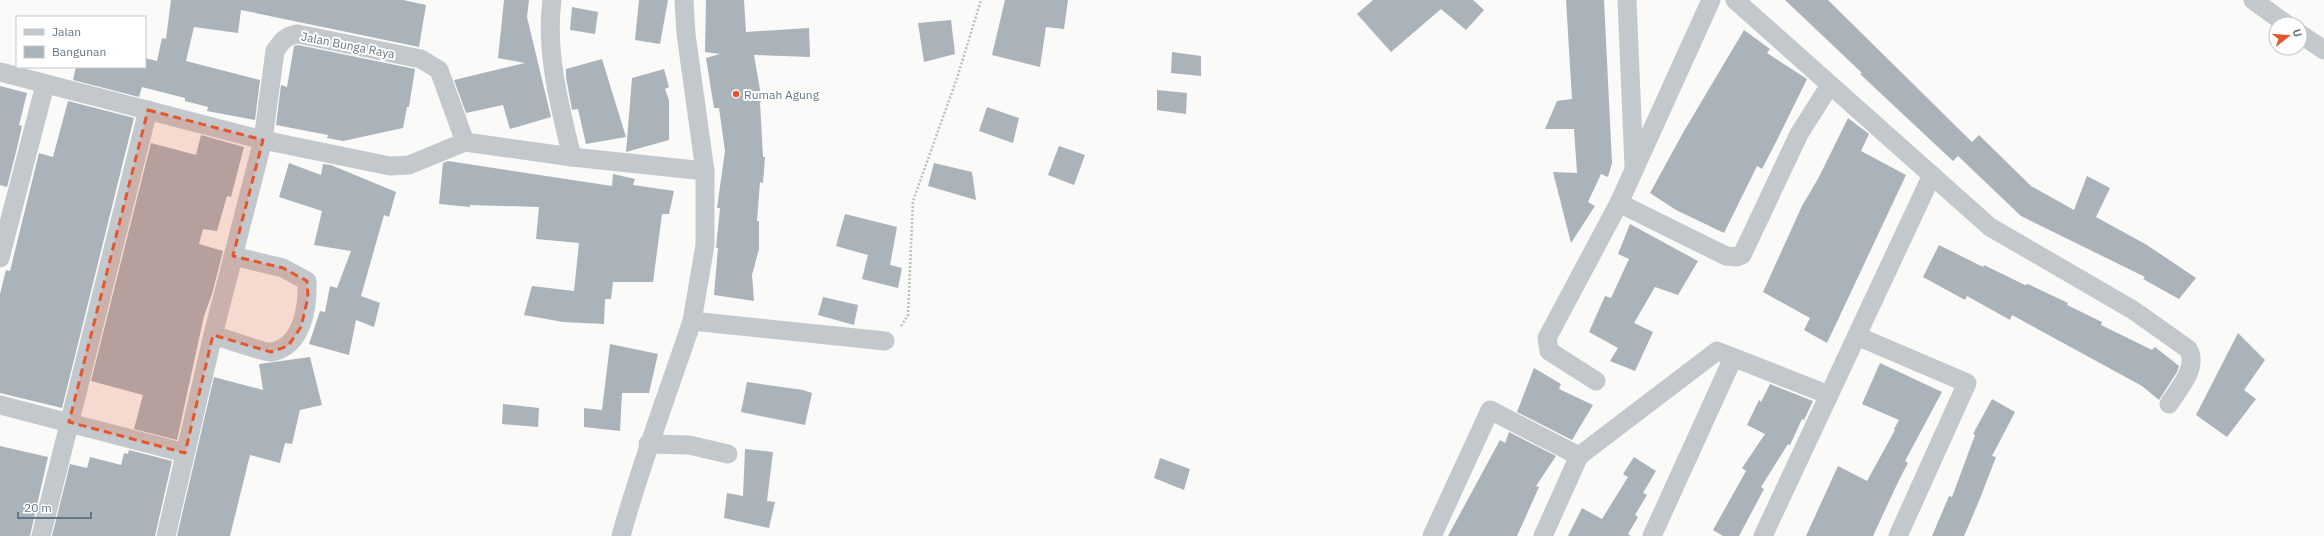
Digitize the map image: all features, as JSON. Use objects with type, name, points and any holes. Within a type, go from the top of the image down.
[{"type":"street","points":[[552,0],[549,21],[552,58],[560,108],[572,157]]},
{"type":"street","points":[[621,536],[648,444],[666,398],[692,321],[705,244],[705,171],[686,34],[684,0]]},
{"type":"street","points":[[1627,0],[1634,171]]},
{"type":"street","points":[[1596,381],[1552,354],[1547,344],[1548,338],[1634,171],[1711,0]]},
{"type":"street","points":[[1735,0],[1982,221],[2000,234],[2133,310],[2188,349],[2192,357],[2192,367],[2169,404]]},
{"type":"street","points":[[2252,0],[2275,16]]},
{"type":"street","name":"Jalan Bunga Raya","points":[[233,256],[263,140],[275,52],[288,36],[298,34],[421,59],[439,70],[465,142]]},
{"type":"street","points":[[2308,40],[2324,50]]},
{"type":"street","points":[[0,72],[45,85],[263,140],[390,166],[409,165],[465,142],[572,157],[705,171]]},
{"type":"street","points":[[0,258],[45,85]]},
{"type":"street","points":[[1618,203],[1726,256],[1737,257],[1742,255],[1799,134],[1830,85]]},
{"type":"street","points":[[41,536],[148,110]]},
{"type":"street","points":[[1763,536],[1932,176]]},
{"type":"street","points":[[166,536],[213,335],[233,256],[283,268],[307,281],[308,297],[301,327],[288,346],[271,352],[213,335]]},
{"type":"street","points":[[692,321],[885,341]]},
{"type":"street","points":[[1857,336],[1967,383],[1898,536]]},
{"type":"street","points":[[1544,536],[1579,456],[1717,351],[1829,395]]},
{"type":"street","points":[[1652,536],[1734,358]]},
{"type":"street","points":[[0,405],[185,453]]},
{"type":"street","points":[[1432,536],[1490,410],[1579,456]]},
{"type":"street","points":[[648,444],[688,445],[728,454]]},
{"type":"path","points":[[885,341],[899,330],[908,315],[913,201],[957,78],[981,0]]},
{"type":"highlighted area","points":[[148,110],[263,140],[233,256],[283,268],[297,275],[307,281],[308,297],[301,327],[288,346],[271,352],[213,335],[185,453],[69,422]]},
{"type":"building","points":[[171,0],[403,0],[426,5],[419,47],[241,10],[238,33],[194,27],[186,61],[260,80],[255,120],[207,111],[208,107],[185,101],[185,98],[142,87],[139,97],[73,80],[76,68],[146,68],[146,58],[157,61],[162,38],[166,39]]},
{"type":"building","points":[[504,0],[529,0],[527,17],[551,117],[510,129],[503,105],[466,113],[454,80],[525,63],[498,58]]},
{"type":"building","points":[[639,0],[668,0],[660,44],[635,40]]},
{"type":"building","points":[[706,0],[744,0],[746,32],[809,28],[810,57],[754,55],[762,101],[760,102],[763,157],[765,157],[763,183],[760,182],[757,221],[759,221],[759,249],[752,275],[754,301],[714,295],[718,248],[716,248],[720,208],[717,208],[725,151],[719,108],[714,108],[706,58],[720,54],[705,52]]},
{"type":"building","points":[[1005,0],[1068,0],[1064,29],[1046,27],[1040,67],[992,55]]},
{"type":"building","points":[[1373,0],[1473,0],[1484,10],[1466,30],[1441,9],[1391,52],[1357,14]]},
{"type":"building","points":[[1566,0],[1604,0],[1612,163],[1608,177],[1601,174],[1588,202],[1595,206],[1571,243],[1553,172],[1577,173],[1574,129],[1545,129],[1557,101],[1572,99]]},
{"type":"building","points":[[1785,0],[1828,0],[1972,142],[1979,135],[2031,186],[2074,210],[2087,176],[2110,188],[2096,217],[2147,245],[2196,278],[2179,299],[2143,279],[2145,277],[2021,216],[1958,156],[1953,161],[1860,74],[1862,73]]},
{"type":"building","points":[[572,7],[598,12],[595,34],[570,30]]},
{"type":"building","points":[[951,20],[955,54],[924,62],[918,23]]},
{"type":"building","points":[[1744,30],[1770,49],[1767,53],[1807,79],[1762,169],[1757,166],[1724,233],[1676,210],[1650,193],[1684,131]]},
{"type":"building","points":[[298,45],[415,69],[409,107],[407,107],[403,128],[343,141],[327,138],[328,135],[276,125],[281,85],[287,87],[294,46]]},
{"type":"building","points":[[1172,52],[1201,56],[1201,76],[1171,73]]},
{"type":"building","points":[[602,59],[626,137],[586,144],[578,109],[572,110],[566,69]]},
{"type":"building","points":[[664,69],[669,87],[665,89],[669,100],[669,140],[626,152],[632,78]]},
{"type":"building","points":[[0,86],[27,93],[19,125],[22,126],[7,187],[0,185]]},
{"type":"building","points":[[1157,90],[1187,93],[1186,114],[1157,110]]},
{"type":"building","points":[[68,101],[134,118],[62,408],[0,393],[0,294],[6,270],[10,271],[39,153],[53,157]]},
{"type":"building","points":[[987,107],[1019,118],[1013,143],[979,131]]},
{"type":"building","points":[[1848,118],[1869,134],[1861,151],[1906,175],[1827,343],[1804,330],[1810,318],[1763,292],[1802,206],[1819,177]]},
{"type":"building","points":[[201,135],[244,147],[231,197],[227,196],[217,231],[203,229],[199,244],[223,251],[212,294],[204,316],[177,440],[134,429],[143,395],[91,381],[151,143],[196,155]]},
{"type":"building","points":[[1059,146],[1085,155],[1074,185],[1048,175]]},
{"type":"building","points":[[448,161],[612,186],[613,174],[635,179],[633,185],[674,191],[669,214],[662,214],[653,282],[613,282],[611,299],[605,299],[604,324],[563,322],[524,315],[532,286],[574,291],[579,243],[536,239],[539,207],[470,205],[470,207],[439,204],[443,163]]},
{"type":"building","points":[[289,163],[321,175],[323,164],[331,165],[396,192],[389,217],[384,215],[361,296],[380,303],[374,327],[356,320],[349,355],[309,344],[320,311],[325,312],[330,286],[337,288],[351,251],[314,245],[322,211],[279,197]]},
{"type":"building","points":[[934,163],[972,172],[976,200],[928,186]]},
{"type":"building","points":[[845,214],[897,227],[890,265],[902,268],[898,288],[862,279],[868,255],[836,246]]},
{"type":"building","points":[[1630,224],[1698,261],[1678,295],[1655,287],[1634,323],[1653,332],[1635,371],[1610,361],[1618,348],[1589,332],[1605,296],[1611,298],[1629,259],[1618,254]]},
{"type":"building","points":[[1939,245],[1983,267],[1984,265],[2025,285],[2028,284],[2068,303],[2067,305],[2102,322],[2101,325],[2152,350],[2155,347],[2179,366],[2177,372],[2159,400],[2142,386],[2012,315],[2010,320],[1967,296],[1965,300],[1923,277]]},
{"type":"building","points":[[823,297],[858,305],[854,325],[818,315]]},
{"type":"building","points":[[2238,333],[2265,360],[2244,390],[2256,399],[2227,437],[2196,415]]},
{"type":"building","points":[[610,344],[658,354],[649,393],[622,393],[620,431],[584,427],[584,408],[602,410]]},
{"type":"building","points":[[310,357],[322,405],[300,410],[292,444],[285,443],[280,463],[250,455],[230,536],[177,536],[214,377],[263,390],[259,364]]},
{"type":"building","points":[[1880,363],[1942,392],[1905,461],[1908,463],[1873,536],[1806,536],[1838,466],[1867,481],[1895,430],[1894,429],[1899,420],[1862,404]]},
{"type":"building","points":[[1534,368],[1561,384],[1559,389],[1593,405],[1572,440],[1517,412]]},
{"type":"building","points":[[747,382],[803,390],[812,393],[805,425],[741,412]]},
{"type":"building","points":[[1770,384],[1813,401],[1804,420],[1802,419],[1790,445],[1788,444],[1761,487],[1764,489],[1739,536],[1723,536],[1713,530],[1746,471],[1742,468],[1765,434],[1747,425],[1759,400],[1761,402]]},
{"type":"building","points":[[1992,399],[2015,412],[1992,456],[1996,457],[1964,536],[1932,536],[1949,496],[1952,497],[1975,435],[1973,434]]},
{"type":"building","points":[[503,404],[539,408],[538,427],[502,424]]},
{"type":"building","points":[[1509,432],[1556,456],[1536,486],[1539,487],[1517,536],[1448,536],[1500,440],[1505,443]]},
{"type":"building","points":[[0,446],[48,457],[30,536],[0,536]]},
{"type":"building","points":[[745,449],[773,452],[767,501],[775,502],[769,528],[724,518],[727,493],[743,496]]},
{"type":"building","points":[[129,450],[172,461],[155,536],[52,536],[70,464],[87,468],[90,457],[121,465],[124,453],[128,454]]},
{"type":"building","points":[[1634,457],[1656,471],[1643,493],[1647,495],[1635,515],[1638,517],[1628,534],[1631,536],[1568,536],[1582,508],[1602,519],[1628,477],[1623,474]]},
{"type":"building","points":[[1160,458],[1190,469],[1184,490],[1154,478]]},
{"type":"place","name":"Rumah Agung","points":[[736,94]]}]
